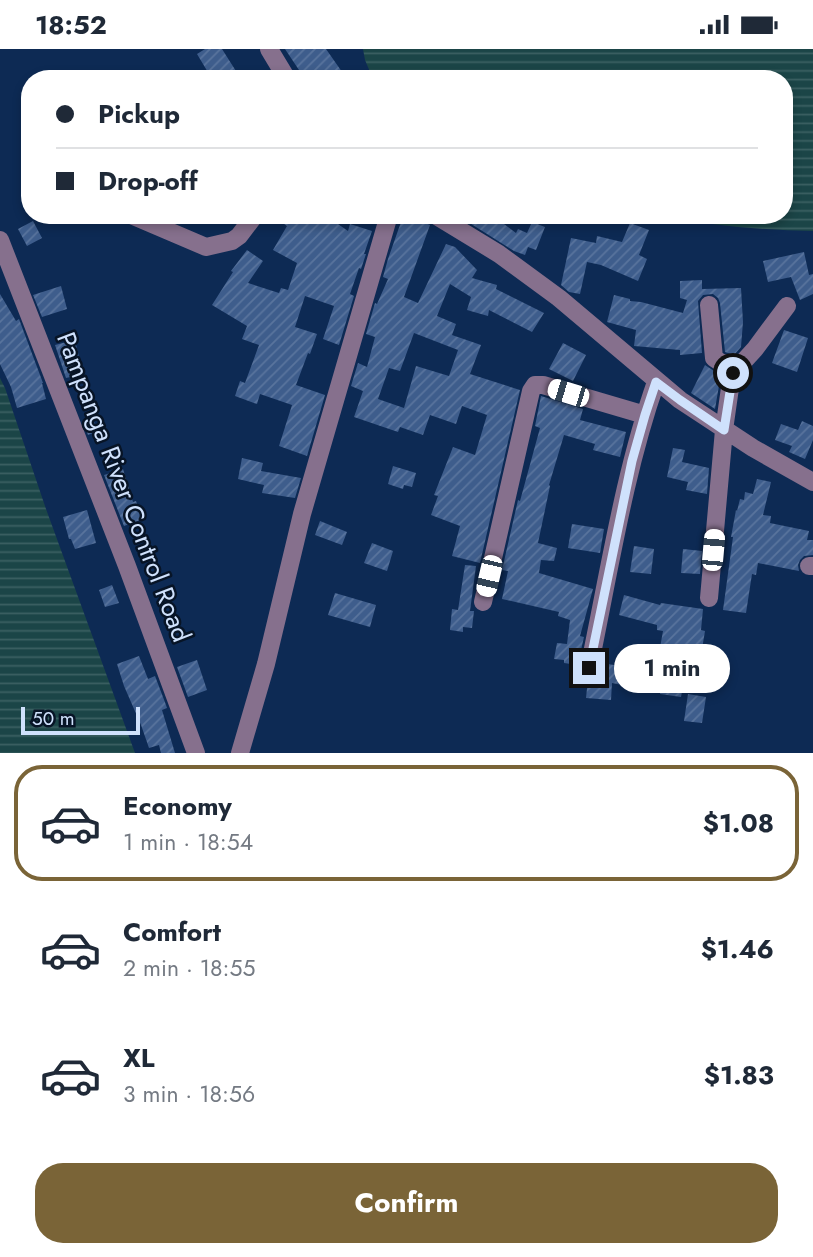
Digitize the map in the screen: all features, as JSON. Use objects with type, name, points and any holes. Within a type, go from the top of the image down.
[{"type":"street","points":[[269,49],[282,70]]},
{"type":"street","points":[[152,224],[206,247],[232,241],[249,224]]},
{"type":"street","points":[[240,753],[266,664],[302,514],[386,224]]},
{"type":"street","points":[[450,224],[499,254],[559,298],[680,400],[772,460],[813,482]]},
{"type":"street","name":"Pampanga River Control Road","points":[[0,240],[127,566],[196,753]]},
{"type":"street","points":[[709,305],[715,358],[739,368]]},
{"type":"street","points":[[709,598],[724,430],[733,373],[787,306]]},
{"type":"street","points":[[589,668],[632,461],[656,382]]},
{"type":"street","points":[[482,602],[531,391],[535,385],[543,385],[645,415]]},
{"type":"shaded area","points":[[363,49],[813,49],[813,231],[714,224],[793,224],[793,70],[369,70]]},
{"type":"shaded area","points":[[0,378],[5,388],[135,753],[0,753]]},
{"type":"building","points":[[205,49],[222,49],[235,70],[207,70],[197,54]]},
{"type":"building","points":[[285,49],[326,49],[341,70],[299,70]]},
{"type":"building","points":[[35,224],[42,238],[27,246],[18,229]]},
{"type":"building","points":[[284,224],[338,224],[348,231],[350,224],[372,231],[361,269],[359,268],[350,294],[354,296],[339,345],[323,339],[334,306],[305,296],[295,327],[317,334],[296,385],[325,395],[307,456],[279,446],[292,405],[260,394],[257,404],[235,396],[240,381],[245,383],[259,345],[242,339],[247,326],[212,305],[233,272],[231,271],[247,250],[263,261],[248,283],[279,293],[281,288],[288,290],[297,263],[273,250],[287,226]]},
{"type":"building","points":[[400,224],[428,224],[430,225],[404,297],[418,303],[446,244],[455,247],[477,270],[472,278],[497,285],[496,289],[544,313],[532,332],[489,310],[488,316],[467,310],[471,297],[450,284],[437,316],[456,324],[452,335],[481,345],[470,374],[520,390],[480,563],[452,556],[460,526],[431,515],[438,496],[434,495],[453,447],[475,455],[487,415],[462,406],[456,424],[430,415],[423,435],[400,427],[398,432],[354,417],[363,391],[351,386],[358,363],[367,367],[375,337],[366,334],[375,303],[377,304],[388,279],[383,277]],"holes":[[[414,333],[458,350],[449,376],[416,366],[404,408],[378,399],[389,368],[400,371]]]},
{"type":"building","points":[[471,224],[504,224],[516,233],[518,229],[527,233],[531,224],[545,227],[536,250],[528,247],[525,255]]},
{"type":"building","points":[[630,224],[649,230],[639,255],[647,259],[638,281],[587,262],[580,294],[569,292],[561,285],[571,238],[596,243],[597,236],[622,242]]},
{"type":"building","points":[[804,252],[809,275],[813,274],[813,294],[800,300],[791,277],[768,282],[763,261]]},
{"type":"building","points":[[702,280],[702,289],[741,288],[741,347],[734,355],[725,352],[720,303],[713,294],[703,295],[698,301],[702,353],[680,355],[680,350],[634,346],[636,330],[607,322],[614,295],[683,313],[687,300],[680,298],[680,281]]},
{"type":"building","points":[[61,286],[67,309],[42,317],[33,295]]},
{"type":"building","points":[[0,294],[16,321],[19,319],[43,383],[46,399],[17,408],[0,364]]},
{"type":"building","points":[[784,330],[808,338],[797,372],[772,363]]},
{"type":"building","points":[[75,340],[83,374],[66,378],[55,345]]},
{"type":"building","points":[[563,343],[586,355],[573,381],[549,369]]},
{"type":"building","points":[[705,365],[721,374],[715,409],[691,393]]},
{"type":"building","points":[[541,396],[583,409],[580,420],[626,432],[620,457],[593,450],[595,444],[564,435],[549,485],[538,543],[557,548],[554,561],[541,560],[539,573],[593,589],[580,636],[584,637],[578,663],[571,664],[554,659],[557,643],[567,644],[570,620],[558,616],[559,612],[502,599],[508,571],[502,570],[518,500],[520,501],[540,428],[535,426]]},
{"type":"building","points":[[92,417],[98,431],[88,435],[83,421]]},
{"type":"building","points":[[802,421],[813,426],[813,440],[805,459],[789,452],[792,446],[775,440],[781,424],[798,430]]},
{"type":"building","points":[[673,448],[685,450],[682,462],[709,468],[707,494],[686,490],[688,482],[667,477]]},
{"type":"building","points":[[242,458],[263,463],[261,471],[301,478],[295,498],[262,493],[264,485],[238,479]]},
{"type":"building","points":[[393,466],[416,473],[412,487],[404,485],[403,489],[388,484]]},
{"type":"building","points":[[123,469],[133,502],[136,501],[143,519],[124,526],[104,475]]},
{"type":"building","points":[[757,479],[771,482],[763,515],[771,516],[770,523],[809,531],[807,540],[813,540],[813,555],[804,556],[800,560],[799,571],[758,563],[756,575],[752,574],[746,613],[723,610],[736,510],[740,499],[744,500],[745,492],[753,494]]},
{"type":"building","points":[[87,510],[96,543],[75,549],[69,539],[63,517]]},
{"type":"building","points":[[320,521],[347,532],[342,545],[315,535]]},
{"type":"building","points":[[572,524],[604,529],[600,553],[568,548]]},
{"type":"building","points":[[372,543],[393,551],[387,571],[364,563]]},
{"type":"building","points":[[634,546],[654,549],[651,574],[630,572]]},
{"type":"building","points":[[683,549],[702,551],[700,574],[681,573]]},
{"type":"building","points":[[465,565],[476,566],[470,611],[474,611],[472,628],[463,627],[463,632],[450,630],[452,609],[458,610]]},
{"type":"building","points":[[112,585],[119,603],[105,607],[99,590]]},
{"type":"building","points":[[335,593],[376,605],[370,627],[328,615]]},
{"type":"building","points":[[624,595],[660,605],[703,609],[701,630],[705,631],[702,649],[718,651],[716,663],[688,659],[681,697],[660,694],[663,671],[656,670],[663,631],[657,630],[657,625],[619,615]]},
{"type":"building","points":[[139,656],[148,679],[155,676],[166,705],[167,708],[162,710],[175,753],[161,753],[159,745],[149,748],[124,686],[117,664]]},
{"type":"building","points":[[197,660],[207,690],[188,697],[177,667]]},
{"type":"building","points":[[602,663],[626,667],[622,685],[612,683],[611,700],[586,698],[588,679],[598,675]]},
{"type":"building","points":[[688,694],[706,697],[702,723],[684,721]]},
{"type":"route","points":[[589,668],[632,461],[656,382],[724,430],[733,373]]}]
